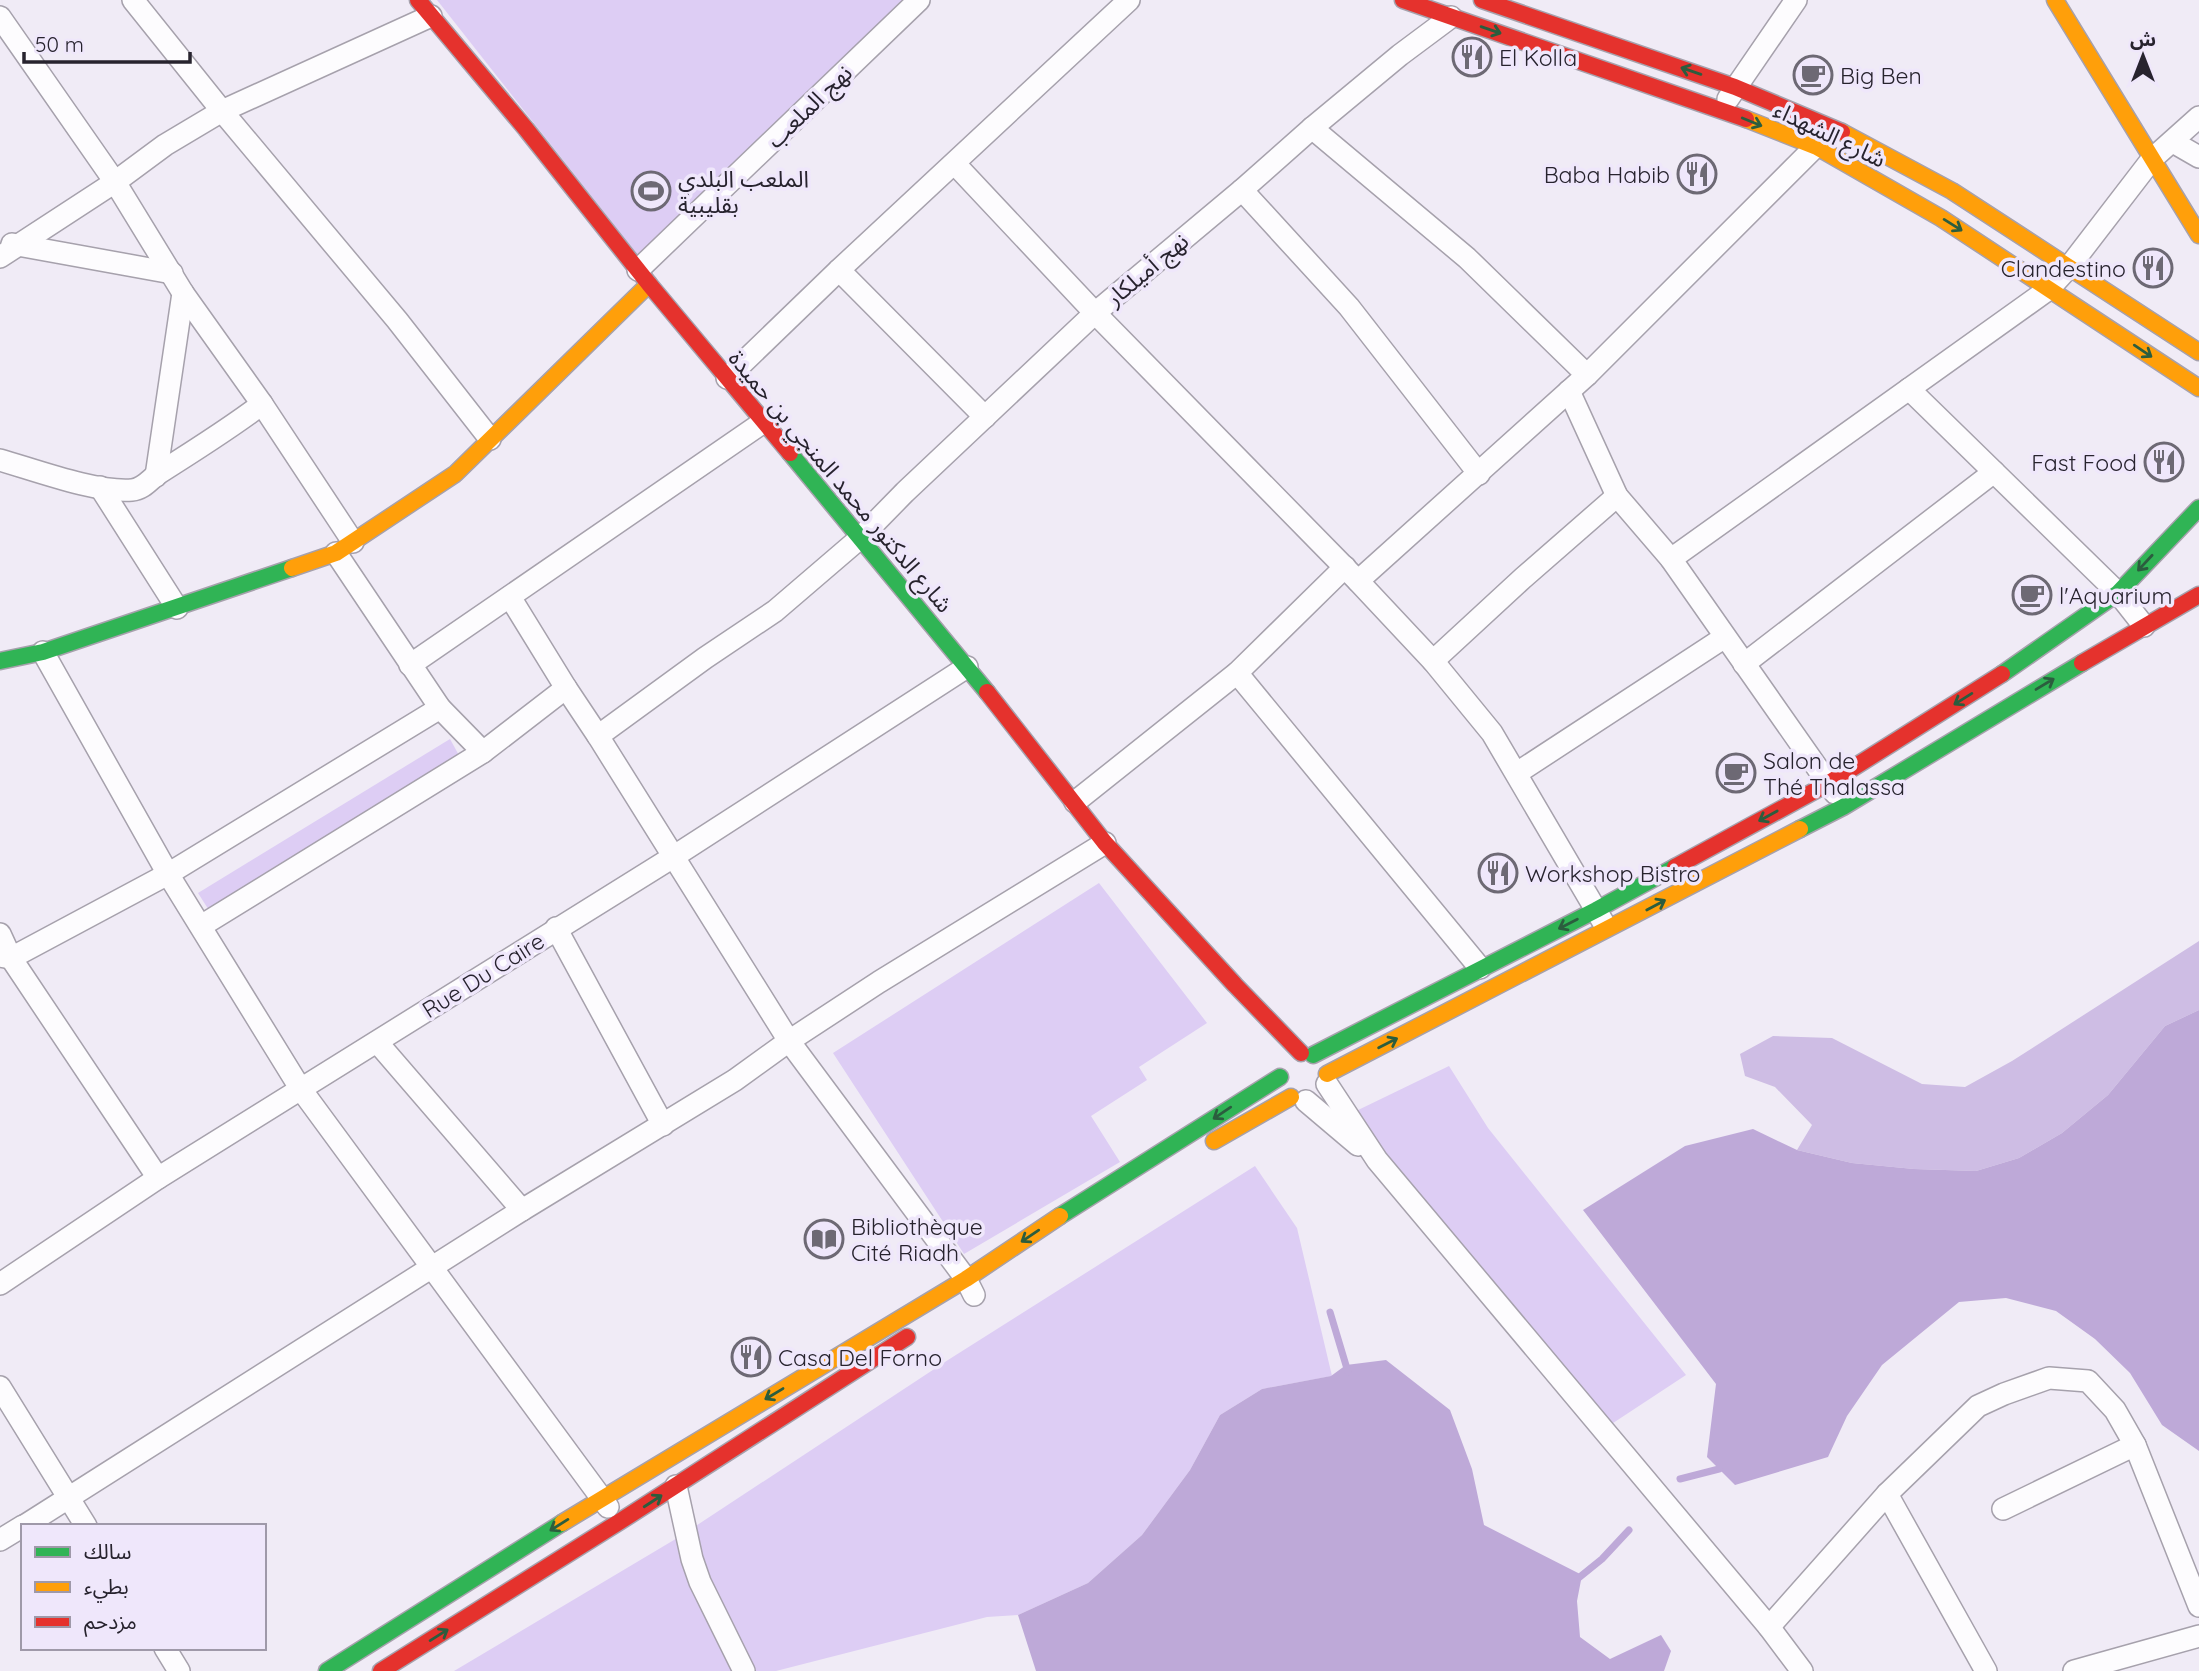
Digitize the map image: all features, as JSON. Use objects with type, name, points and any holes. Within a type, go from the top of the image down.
[{"type":"street","points":[[133,0],[397,320],[490,439]]},
{"type":"street","name":"نهج الملعب","points":[[644,277],[919,0]]},
{"type":"street","points":[[727,378],[1129,0]]},
{"type":"street","name":"شارع الشهداء","points":[[1403,0],[1722,110],[1817,147],[1941,218],[2199,388]]},
{"type":"street","name":"شارع الشهداء","points":[[1482,0],[1735,87],[1832,127],[1952,191],[2199,352]]},
{"type":"street","points":[[1722,110],[1796,0]]},
{"type":"street","points":[[2055,0],[2199,235]]},
{"type":"street","points":[[0,257],[9,243],[115,182],[165,145],[222,111],[424,8]]},
{"type":"street","name":"شارع الدكتور محمد المنجي بن حميدة","points":[[424,8],[967,667],[1075,802],[1105,844],[1235,985]]},
{"type":"street","points":[[0,17],[115,182],[183,293],[262,404],[410,665],[440,708],[483,752]]},
{"type":"street","name":"نهج أميلكار","points":[[598,736],[775,611],[859,539],[1095,313],[1312,128],[1400,55],[1451,17]]},
{"type":"street","points":[[1671,559],[2049,289],[2152,159],[2199,117]]},
{"type":"street","points":[[1075,802],[1237,673],[1351,574],[1479,474],[1587,375],[1817,147],[1832,127]]},
{"type":"street","points":[[1312,128],[1467,258],[1587,375]]},
{"type":"street","points":[[2174,142],[2199,157]]},
{"type":"street","points":[[955,164],[1095,313],[1433,661],[1492,733],[1608,930]]},
{"type":"street","points":[[1242,190],[1349,307],[1479,474]]},
{"type":"street","points":[[1998,254],[2014,233]]},
{"type":"street","points":[[9,243],[172,273]]},
{"type":"street","points":[[839,270],[985,417]]},
{"type":"street","points":[[0,661],[43,652],[177,608],[345,547],[455,474],[644,277]]},
{"type":"street","points":[[156,476],[183,293]]},
{"type":"street","points":[[1909,389],[2118,593],[2144,626]]},
{"type":"street","points":[[1569,391],[1617,496],[1671,559],[1829,783],[1843,807]]},
{"type":"street","points":[[0,460],[100,487],[134,490],[146,485],[209,443],[262,404]]},
{"type":"street","points":[[410,665],[765,421]]},
{"type":"street","points":[[1744,664],[1994,472]]},
{"type":"street","points":[[100,487],[177,608]]},
{"type":"street","points":[[1433,661],[1617,496]]},
{"type":"street","points":[[327,1671],[601,1498],[972,1291],[1112,1181],[1276,1061],[1286,1061],[1307,1054],[1596,910],[1829,783],[2029,657],[2118,593],[2195,510],[2199,498]]},
{"type":"street","points":[[1204,1147],[1298,1099],[1322,1092],[1327,1079],[1843,807],[2199,595]]},
{"type":"street","points":[[510,597],[789,1041],[972,1291]]},
{"type":"street","points":[[1517,773],[1725,637]]},
{"type":"street","points":[[43,652],[169,874],[300,1088],[619,1522]]},
{"type":"street","name":"Rue Du Caire","points":[[0,1284],[158,1178],[673,857],[967,667]]},
{"type":"street","points":[[1237,673],[1480,968]]},
{"type":"street","points":[[201,926],[483,752],[566,688]]},
{"type":"street","points":[[5,957],[169,874],[440,708]]},
{"type":"street","points":[[26,1524],[522,1210],[735,1080],[879,982],[1105,844]]},
{"type":"street","points":[[556,928],[663,1125]]},
{"type":"street","points":[[0,934],[5,957],[158,1178]]},
{"type":"street","points":[[1235,985],[1307,1054],[1325,1066],[1327,1079],[1377,1160],[1769,1627],[1801,1671]]},
{"type":"street","points":[[1235,985],[1276,1061],[1283,1088],[1377,1160]]},
{"type":"street","points":[[377,1042],[522,1210]]},
{"type":"street","points":[[1112,1181],[1125,1198]]},
{"type":"street","points":[[391,1668],[923,1327]]},
{"type":"street","points":[[1769,1627],[1887,1494],[1978,1406],[2049,1378],[2088,1381],[2115,1410],[2135,1445],[2199,1606]]},
{"type":"street","points":[[0,1387],[85,1524]]},
{"type":"street","points":[[2003,1509],[2135,1445]]},
{"type":"street","points":[[677,1486],[692,1559],[700,1582],[744,1671]]},
{"type":"street","points":[[1887,1494],[1986,1671]]},
{"type":"street","points":[[0,1540],[21,1527]]},
{"type":"street","points":[[2074,1671],[2199,1636]]},
{"type":"street","points":[[166,1650],[179,1671]]},
{"type":"shaded area","name":"الملعب البلدي بقليبية","points":[[437,0],[918,0],[641,259]]},
{"type":"shaded area","points":[[450,739],[466,768],[219,926],[198,893]]},
{"type":"shaded area","points":[[1099,883],[1207,1023],[1139,1067],[1147,1080],[1091,1116],[1120,1162],[964,1254],[833,1053]]},
{"type":"shaded area","points":[[2199,941],[2199,1010],[2165,1026],[2108,1095],[2062,1133],[2019,1158],[1976,1171],[1852,1163],[1797,1150],[1812,1125],[1775,1087],[1745,1076],[1740,1054],[1773,1036],[1832,1038],[1922,1084],[1965,1087],[2012,1061]]},
{"type":"shaded area","points":[[2199,1010],[2199,1451],[2162,1425],[2130,1373],[2095,1339],[2056,1311],[2006,1298],[1959,1302],[1882,1365],[1847,1416],[1828,1457],[1735,1485],[1707,1457],[1716,1384],[1583,1210],[1685,1146],[1753,1129],[1797,1150],[1852,1163],[1976,1171],[2019,1158],[2062,1133],[2108,1095],[2165,1026]]},
{"type":"shaded area","points":[[1449,1066],[1488,1128],[1686,1375],[1607,1427],[1400,1174],[1354,1112]]},
{"type":"shaded area","points":[[1255,1166],[1297,1228],[1332,1376],[1262,1389],[1220,1415],[1190,1470],[1142,1535],[1088,1583],[1018,1615],[987,1617],[776,1671],[454,1671],[679,1537],[948,1360]]},
{"type":"shaded area","points":[[1386,1360],[1450,1410],[1472,1469],[1484,1525],[1582,1575],[1577,1601],[1580,1637],[1610,1659],[1661,1635],[1671,1651],[1664,1671],[1036,1671],[1018,1615],[1088,1583],[1142,1535],[1190,1470],[1220,1415],[1262,1389],[1331,1376],[1346,1365]]},
{"type":"waterway","points":[[1330,1312],[1348,1372]]},
{"type":"waterway","points":[[1680,1479],[1719,1469]]},
{"type":"waterway","points":[[1576,1580],[1602,1559],[1629,1530]]},
{"type":"traffic: fast","points":[[790,453],[987,692]]},
{"type":"traffic: fast","points":[[2002,674],[2118,593],[2199,508]]},
{"type":"traffic: fast","points":[[0,661],[43,652],[292,568]]},
{"type":"traffic: fast","points":[[1800,829],[1843,807],[2082,663]]},
{"type":"traffic: fast","points":[[1313,1055],[1675,867]]},
{"type":"traffic: fast","points":[[1060,1216],[1280,1077]]},
{"type":"traffic: fast","points":[[327,1671],[562,1523]]},
{"type":"traffic: slow","points":[[2055,0],[2199,235]]},
{"type":"traffic: slow","points":[[1746,119],[1817,147],[1941,218],[2199,388]]},
{"type":"traffic: slow","points":[[1842,132],[1952,191],[2199,352]]},
{"type":"traffic: slow","points":[[292,568],[336,553],[455,474],[649,284]]},
{"type":"traffic: slow","points":[[1327,1074],[1800,829]]},
{"type":"traffic: slow","points":[[1214,1141],[1291,1097]]},
{"type":"traffic: slow","points":[[562,1523],[966,1279],[1060,1216]]},
{"type":"traffic: jam","points":[[418,0],[790,453]]},
{"type":"traffic: jam","points":[[1403,0],[1746,119]]},
{"type":"traffic: jam","points":[[1482,0],[1735,87],[1842,132]]},
{"type":"traffic: jam","points":[[2082,663],[2199,595]]},
{"type":"traffic: jam","points":[[1675,867],[1829,783],[2002,674]]},
{"type":"traffic: jam","points":[[987,692],[1105,843],[1301,1053]]},
{"type":"traffic: jam","points":[[381,1671],[907,1337]]},
{"type":"place","name":"El Kolla","points":[[1472,57]]},
{"type":"place","name":"Big Ben","points":[[1813,75]]},
{"type":"place","name":"Baba Habib","points":[[1697,174]]},
{"type":"place","name":"الملعب البلدي بقليبية","points":[[651,191]]},
{"type":"place","name":"Clandestino","points":[[2153,268]]},
{"type":"place","name":"Fast Food","points":[[2164,462]]},
{"type":"place","name":"l'Aquarium","points":[[2032,595]]},
{"type":"place","name":"Salon de Thé Thalassa","points":[[1736,773]]},
{"type":"place","name":"Workshop Bistro","points":[[1498,873]]},
{"type":"place","name":"Bibliothèque Cité Riadh","points":[[824,1239]]},
{"type":"place","name":"Casa Del Forno","points":[[751,1357]]}]
